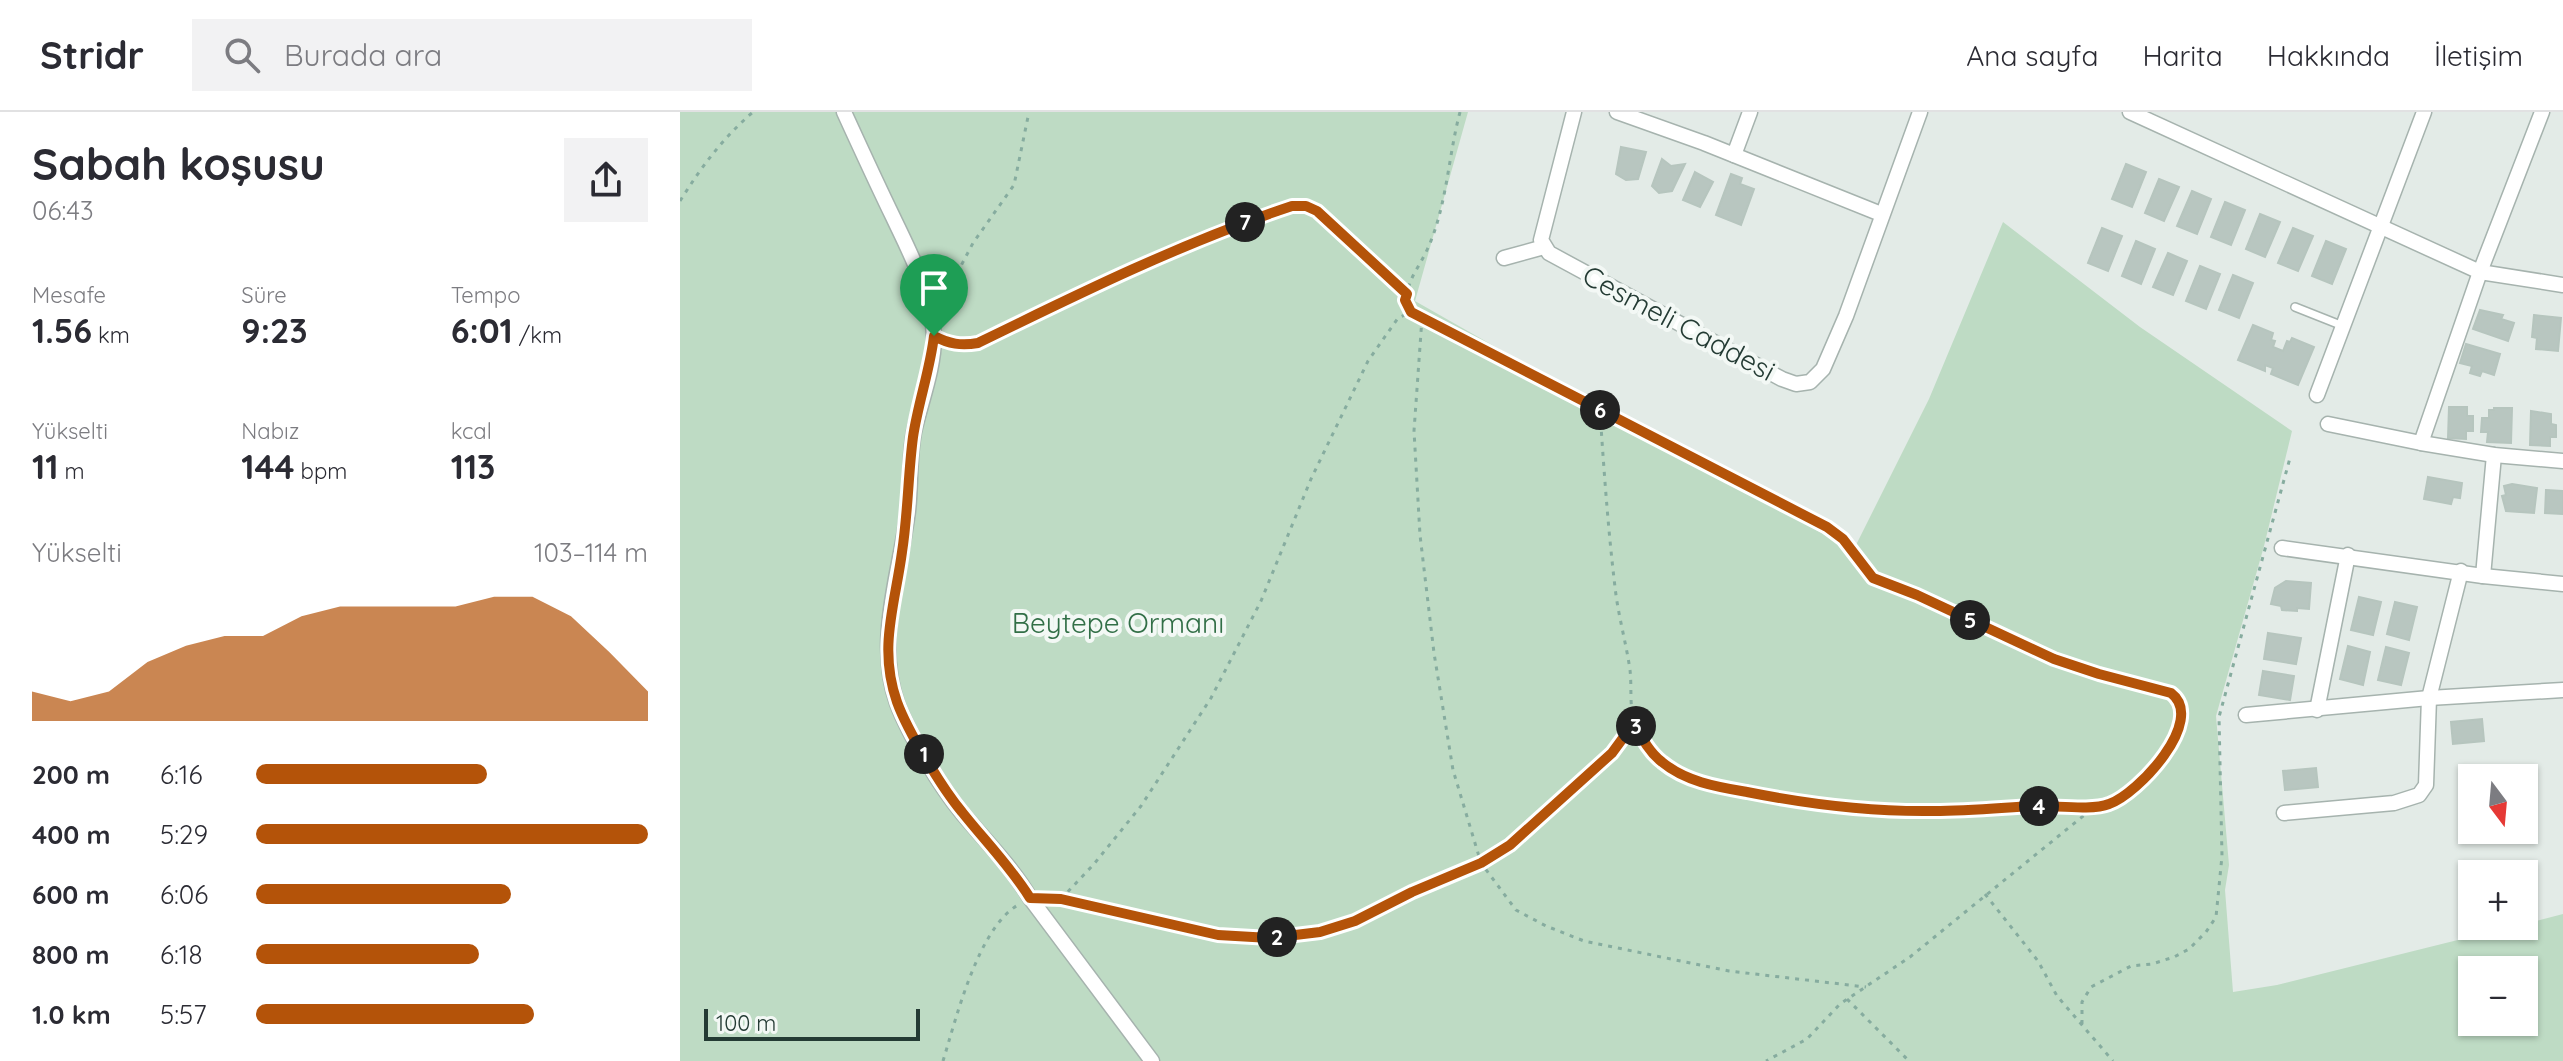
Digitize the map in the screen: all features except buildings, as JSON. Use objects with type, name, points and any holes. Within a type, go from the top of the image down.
[{"type":"street","points":[[844,112],[907,248],[928,302],[933,330],[931,361],[913,436],[905,531],[889,619],[888,657],[897,702],[922,752],[960,810],[1013,870],[1030,898],[1152,1061]]},
{"type":"street","points":[[1504,258],[1544,247],[1541,240],[1574,112]]},
{"type":"street","points":[[1617,112],[1881,214]]},
{"type":"street","points":[[1734,155],[1750,112]]},
{"type":"street","name":"Cesmeli Caddesi","points":[[1544,247],[1555,257],[1782,379],[1796,384],[1810,382],[1823,369],[1846,316],[1920,112]]},
{"type":"street","points":[[2130,112],[2480,272],[2563,285]]},
{"type":"street","points":[[2317,395],[2424,112]]},
{"type":"street","points":[[2421,443],[2480,272],[2542,112]]},
{"type":"street","points":[[2328,424],[2494,455],[2563,461]]},
{"type":"street","points":[[2483,576],[2494,455]]},
{"type":"street","points":[[2282,548],[2563,584]]},
{"type":"street","points":[[2317,710],[2348,555]]},
{"type":"street","points":[[2284,813],[2394,803],[2419,795],[2426,785],[2429,698],[2461,571]]},
{"type":"street","points":[[2246,715],[2429,698],[2563,690]]},
{"type":"lane","points":[[2295,307],[2343,326]]},
{"type":"path","points":[[680,201],[704,163],[753,112]]},
{"type":"path","points":[[1029,112],[1014,185],[973,243],[933,330],[947,343],[978,343],[1154,260],[1292,206],[1306,206],[1317,211],[1407,294]]},
{"type":"path","points":[[1460,112],[1439,215],[1405,300],[1411,312],[1827,527],[1843,539],[1873,578],[1917,595],[2054,659],[2171,693],[2179,699],[2182,708],[2179,727],[2171,745],[2153,771],[2111,804],[2093,808],[2069,805],[1931,811],[1830,804],[1769,797],[1707,784],[1663,764],[1649,750],[1634,723],[1630,670],[1616,590],[1600,410]]},
{"type":"path","points":[[1061,899],[1141,806],[1211,698],[1261,601],[1311,479],[1368,361],[1398,318],[1411,312]]},
{"type":"path","points":[[1422,318],[1414,431],[1420,535],[1434,653],[1453,770],[1481,863],[1516,910],[1584,941],[1729,971],[1866,987]]},
{"type":"path","points":[[2082,1024],[2082,1002],[2091,987],[2131,966],[2152,964],[2182,953],[2206,932],[2216,917],[2222,856],[2219,717],[2290,458]]},
{"type":"path","points":[[943,1061],[967,982],[991,935],[1009,910],[1030,898],[1061,899],[1218,935],[1270,938],[1320,932],[1355,921],[1412,892],[1481,863],[1510,845],[1612,753],[1634,723]]},
{"type":"path","points":[[1766,1061],[1807,1039],[1847,999],[1910,957],[2093,808]]},
{"type":"path","points":[[1985,894],[2038,961],[2057,996],[2113,1061]]},
{"type":"path","points":[[1847,999],[1909,1061]]},
{"type":"green space","name":"Beytepe Ormanı","points":[[680,112],[1468,112],[1415,301],[1853,551],[1929,399],[2003,222],[2140,327],[2292,431],[2264,546],[2216,716],[2229,865],[2225,890],[2233,992],[2277,985],[2458,940],[2538,940],[2538,920],[2563,914],[2563,1061],[680,1061]]},
{"type":"route","points":[[1292,206],[1306,206],[1317,211],[1407,294],[1405,300],[1411,312],[1827,527],[1843,539],[1873,578],[1917,595],[2054,659],[2171,693],[2179,699],[2182,708],[2179,727],[2153,771],[2111,804],[2093,808],[2069,805],[1931,811],[1769,797],[1697,781],[1663,764],[1649,750],[1634,723],[1612,753],[1510,845],[1481,863],[1412,892],[1355,921],[1320,932],[1270,938],[1218,935],[1061,899],[1030,898],[1013,870],[960,810],[922,752],[897,702],[888,657],[889,619],[909,506],[913,436],[934,336],[947,343],[978,343],[1030,316],[1235,226],[1292,206]]}]
